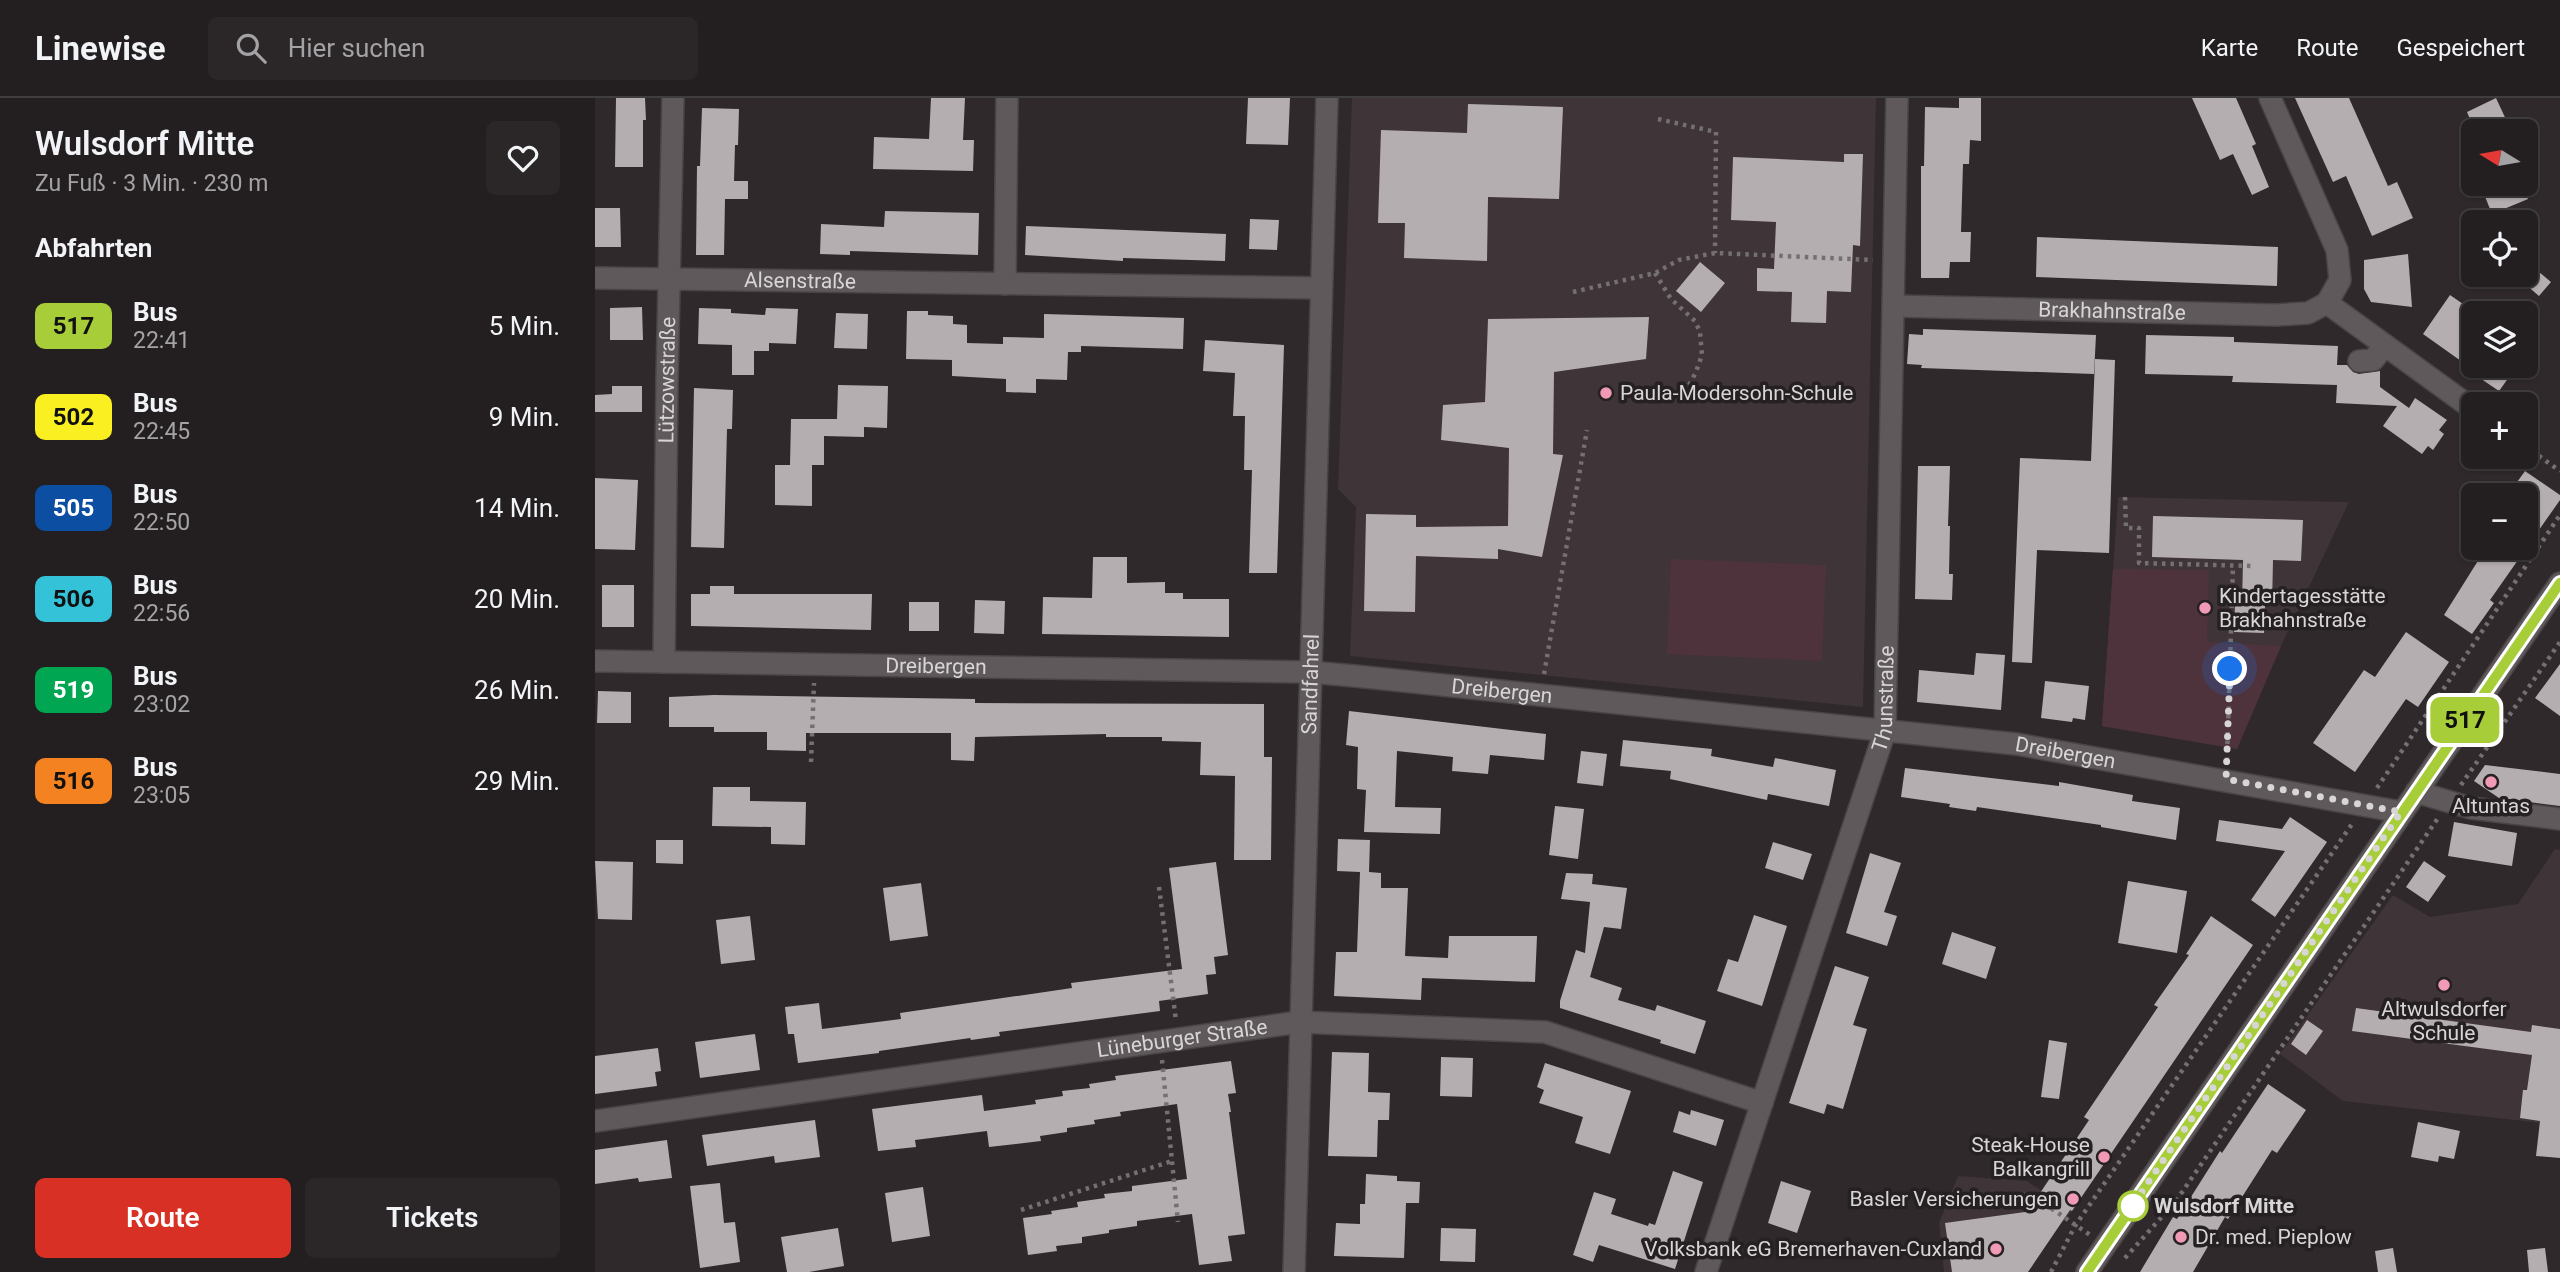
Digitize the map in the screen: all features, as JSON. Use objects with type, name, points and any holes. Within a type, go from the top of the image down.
[{"type":"street","name":"Lützowstraße","points":[[664,662],[673,98]]},
{"type":"street","points":[[1005,284],[1007,98]]},
{"type":"street","name":"Sandfahrel","points":[[1294,1272],[1327,98]]},
{"type":"street","name":"Thunstraße","points":[[1706,1272],[1885,731],[1897,98]]},
{"type":"street","points":[[2270,98],[2337,250],[2340,281],[2327,303],[2461,400]]},
{"type":"street","name":"Alsenstraße","points":[[595,278],[1321,288]]},
{"type":"street","name":"Brakhahnstraße","points":[[1893,306],[2276,315],[2308,313],[2327,303]]},
{"type":"street","points":[[2359,361],[2373,360],[2385,345]]},
{"type":"street","points":[[2087,1272],[2560,583]]},
{"type":"street","name":"Dreibergen","points":[[595,661],[1310,673],[1540,694],[2016,744],[2401,812]]},
{"type":"street","points":[[2416,792],[2471,808],[2560,819]]},
{"type":"street","name":"Lüneburger Straße","points":[[595,1121],[1299,1022],[1545,1032],[1762,1103]]},
{"type":"path","points":[[1658,118],[1716,132],[1715,253]]},
{"type":"path","points":[[1573,292],[1655,273],[1679,260],[1715,253],[1894,260]]},
{"type":"path","points":[[1655,273],[1671,299],[1695,321],[1700,332],[1702,355],[1696,372],[1685,393],[1672,401]]},
{"type":"path","points":[[1540,694],[1587,430]]},
{"type":"path","points":[[2538,455],[2560,471]]},
{"type":"path","points":[[2125,497],[2126,528],[2139,528],[2139,563],[2253,566]]},
{"type":"path","points":[[2051,1272],[2075,1226],[2365,805],[2560,515]]},
{"type":"path","points":[[2226,779],[2233,566]]},
{"type":"path","points":[[2122,1262],[2176,1201],[2560,642]]},
{"type":"path","points":[[811,762],[815,665]]},
{"type":"path","points":[[1159,887],[1169,1040],[1172,1161],[1178,1222]]},
{"type":"path","points":[[1021,1210],[1172,1161]]},
{"type":"path","points":[[2013,1195],[2032,1195],[2105,1245]]},
{"type":"shaded area","name":"Paula-Modersohn-Schule","points":[[1352,98],[1876,98],[1863,707],[1350,656],[1356,507],[1338,489]]},
{"type":"shaded area","name":"Kindertagesstätte Brakhahnstraße","points":[[2118,497],[2349,502],[2281,646],[2237,749],[2102,726]]},
{"type":"shaded area","points":[[1671,559],[1826,565],[1822,661],[1667,654]]},
{"type":"shaded area","points":[[2113,569],[2209,570],[2207,642],[2281,646],[2237,749],[2102,726]]},
{"type":"shaded area","name":"Altwulsdorfer Schule","points":[[2555,849],[2560,850],[2560,1125],[2343,1101],[2280,1054],[2393,895],[2430,917],[2518,904]]},
{"type":"shaded area","points":[[1958,1176],[2027,1181],[2072,1211],[2028,1272],[1944,1272],[1939,1223]]},
{"type":"building","points":[[616,98],[645,98],[643,167],[615,167]]},
{"type":"building","points":[[931,98],[965,98],[963,140],[974,140],[973,171],[873,169],[874,137],[929,139]]},
{"type":"building","points":[[1248,98],[1290,98],[1288,145],[1246,144]]},
{"type":"building","points":[[1959,98],[1981,98],[1981,141],[1970,140],[1969,164],[1963,164],[1961,232],[1971,232],[1970,262],[1950,262],[1949,278],[1921,278],[1921,166],[1924,166],[1925,107],[1959,108]]},
{"type":"building","points":[[2192,98],[2236,98],[2256,144],[2252,146],[2269,187],[2252,195],[2233,154],[2220,160]]},
{"type":"building","points":[[2295,98],[2349,98],[2388,186],[2397,182],[2413,218],[2372,236],[2346,176],[2333,182]]},
{"type":"building","points":[[2496,98],[2506,119],[2470,119],[2467,112]]},
{"type":"building","points":[[1468,104],[1563,107],[1559,199],[1488,197],[1487,261],[1404,258],[1405,223],[1378,223],[1381,130],[1467,133]]},
{"type":"building","points":[[702,108],[739,109],[734,181],[748,181],[748,199],[725,199],[724,255],[696,255],[697,166],[700,166]]},
{"type":"building","points":[[1844,154],[1863,154],[1860,246],[1853,245],[1851,292],[1827,291],[1826,323],[1791,322],[1792,292],[1757,291],[1757,268],[1774,269],[1776,222],[1731,220],[1733,157],[1844,162]]},
{"type":"building","points":[[2485,196],[2527,196],[2528,199],[2502,210],[2490,210]]},
{"type":"building","points":[[595,208],[620,208],[621,247],[595,247]]},
{"type":"building","points":[[885,211],[979,213],[978,255],[850,251],[850,255],[820,254],[821,224],[884,227]]},
{"type":"building","points":[[1250,219],[1279,220],[1277,250],[1249,249]]},
{"type":"building","points":[[1026,226],[1226,234],[1225,261],[1123,258],[1123,261],[1025,255]]},
{"type":"building","points":[[2037,237],[2278,247],[2277,286],[2036,277]]},
{"type":"building","points":[[2408,254],[2412,307],[2371,302],[2364,289],[2364,260]]},
{"type":"building","points":[[1700,262],[1725,283],[1701,312],[1676,291]]},
{"type":"building","points":[[2538,271],[2551,282],[2539,296],[2528,287],[2538,287]]},
{"type":"building","points":[[2450,295],[2461,303],[2461,361],[2423,334]]},
{"type":"building","points":[[642,307],[643,340],[610,340],[610,308]]},
{"type":"building","points":[[699,308],[731,309],[731,313],[765,315],[766,308],[798,309],[796,344],[769,343],[769,351],[754,351],[754,375],[732,375],[732,345],[698,344]]},
{"type":"building","points":[[907,311],[928,311],[928,315],[953,316],[953,324],[967,325],[967,343],[1003,344],[1003,337],[1044,338],[1044,314],[1184,318],[1183,349],[1081,346],[1081,352],[1068,352],[1067,380],[1036,379],[1036,393],[1006,392],[1006,379],[952,376],[952,360],[906,359]]},
{"type":"building","points":[[836,313],[868,314],[867,349],[834,348]]},
{"type":"building","points":[[1649,317],[1646,359],[1554,372],[1553,454],[1563,455],[1542,557],[1498,549],[1498,559],[1416,556],[1415,612],[1364,611],[1366,514],[1416,515],[1416,527],[1508,526],[1509,448],[1441,440],[1443,405],[1485,402],[1488,319]]},
{"type":"building","points":[[1923,329],[2096,335],[2094,374],[1921,368],[1922,365],[1907,364],[1909,334],[1923,335]]},
{"type":"building","points":[[2146,335],[2234,337],[2234,342],[2338,346],[2337,365],[2347,365],[2359,374],[2380,371],[2380,387],[2409,408],[2415,398],[2447,420],[2439,430],[2444,434],[2433,450],[2428,446],[2422,454],[2383,426],[2397,406],[2336,403],[2337,385],[2232,382],[2233,376],[2145,374]]},
{"type":"building","points":[[1205,340],[1284,345],[1277,573],[1249,573],[1252,470],[1244,470],[1245,416],[1233,416],[1235,373],[1203,371]]},
{"type":"building","points":[[2095,359],[2115,360],[2109,553],[2037,550],[2032,663],[2012,662],[2020,458],[2091,461]]},
{"type":"building","points":[[2480,378],[2508,378],[2499,391]]},
{"type":"building","points":[[838,385],[888,386],[887,428],[864,427],[864,437],[824,436],[824,465],[812,465],[812,506],[775,505],[775,465],[790,465],[791,419],[837,419]]},
{"type":"building","points":[[612,386],[642,386],[642,412],[595,412],[595,395],[612,394]]},
{"type":"building","points":[[694,388],[733,390],[732,429],[727,429],[724,548],[691,547]]},
{"type":"building","points":[[1918,466],[1950,466],[1948,526],[1949,574],[1953,574],[1952,600],[1915,599]]},
{"type":"building","points":[[2525,471],[2560,495],[2560,500],[2538,531],[2538,483],[2516,483]]},
{"type":"building","points":[[595,478],[638,480],[635,550],[595,549]]},
{"type":"building","points":[[2153,516],[2303,520],[2301,561],[2273,560],[2272,606],[2265,606],[2264,633],[2234,632],[2235,604],[2242,604],[2243,560],[2152,557]]},
{"type":"building","points":[[1093,557],[1127,557],[1127,583],[1165,582],[1165,593],[1183,593],[1183,599],[1229,599],[1229,637],[1042,634],[1043,597],[1092,598]]},
{"type":"building","points":[[2478,560],[2518,560],[2490,600],[2494,603],[2472,634],[2444,615]]},
{"type":"building","points":[[602,585],[634,585],[634,627],[602,627]]},
{"type":"building","points":[[710,586],[734,586],[734,594],[872,594],[871,630],[691,626],[691,594],[710,594]]},
{"type":"building","points":[[975,600],[1005,601],[1004,634],[974,633]]},
{"type":"building","points":[[909,602],[939,602],[939,631],[909,631]]},
{"type":"building","points":[[2406,632],[2449,662],[2418,707],[2406,699],[2355,772],[2313,743],[2364,670],[2375,677]]},
{"type":"building","points":[[1976,653],[2005,655],[2001,710],[1917,702],[1919,670],[1974,675]]},
{"type":"building","points":[[2560,664],[2560,716],[2535,698]]},
{"type":"building","points":[[2045,681],[2089,686],[2085,720],[2073,718],[2072,722],[2041,718]]},
{"type":"building","points":[[598,691],[631,692],[631,723],[597,723]]},
{"type":"building","points":[[714,695],[975,699],[975,703],[1264,704],[1264,757],[1272,757],[1271,860],[1234,860],[1235,776],[1200,775],[1201,742],[1162,741],[1162,737],[1106,737],[1106,734],[975,737],[974,761],[951,760],[951,733],[806,733],[806,751],[767,750],[767,732],[714,732],[714,727],[669,727],[669,697]]},
{"type":"building","points":[[1349,711],[1546,734],[1544,760],[1490,755],[1488,774],[1452,771],[1453,757],[1397,751],[1395,807],[1441,808],[1440,834],[1364,832],[1366,790],[1357,789],[1358,747],[1346,745]]},
{"type":"building","points":[[1623,740],[1712,749],[1711,756],[1773,767],[1775,758],[1836,770],[1829,806],[1768,794],[1767,800],[1670,779],[1671,771],[1620,766]]},
{"type":"building","points":[[1581,751],[1607,754],[1603,786],[1577,783]]},
{"type":"building","points":[[2485,765],[2560,774],[2560,806],[2499,798],[2474,781]]},
{"type":"building","points":[[1905,768],[2059,786],[2059,782],[2133,795],[2132,801],[2180,808],[2176,840],[2101,825],[1977,807],[1976,811],[1949,807],[1950,804],[1901,797]]},
{"type":"building","points":[[713,787],[750,787],[750,801],[806,802],[805,845],[771,844],[771,827],[712,826]]},
{"type":"building","points":[[1555,806],[1584,809],[1578,859],[1549,855]]},
{"type":"building","points":[[2290,817],[2327,842],[2275,917],[2251,900],[2285,851],[2216,841],[2219,820],[2282,829]]},
{"type":"building","points":[[2454,822],[2517,833],[2512,866],[2448,856]]},
{"type":"building","points":[[1338,839],[1370,840],[1369,872],[1381,873],[1381,888],[1408,888],[1405,956],[1448,958],[1449,936],[1537,936],[1535,982],[1422,978],[1421,1000],[1334,996],[1336,952],[1357,952],[1360,872],[1337,871]]},
{"type":"building","points":[[656,840],[683,840],[683,864],[656,863]]},
{"type":"building","points":[[1773,842],[1812,854],[1803,880],[1765,868]]},
{"type":"building","points":[[1870,853],[1901,863],[1884,912],[1897,916],[1887,946],[1846,933]]},
{"type":"building","points":[[595,861],[633,862],[632,920],[598,919]]},
{"type":"building","points":[[2424,861],[2446,876],[2428,902],[2406,887]]},
{"type":"building","points":[[1216,862],[1228,955],[1214,957],[1216,974],[1206,975],[1208,994],[1159,1001],[1160,1011],[999,1032],[1000,1036],[798,1063],[794,1034],[788,1034],[785,1007],[819,1003],[822,1029],[901,1019],[900,1013],[1072,988],[1071,983],[1182,969],[1169,868]]},
{"type":"building","points":[[1566,873],[1593,874],[1592,884],[1627,888],[1621,929],[1604,927],[1590,977],[1622,988],[1618,1000],[1655,1011],[1657,1005],[1706,1021],[1695,1054],[1660,1043],[1661,1040],[1560,1008],[1576,950],[1585,953],[1590,902],[1561,899]]},
{"type":"building","points":[[2128,881],[2187,891],[2177,953],[2118,943]]},
{"type":"building","points":[[921,883],[928,936],[890,941],[883,888]]},
{"type":"building","points":[[1754,915],[1787,926],[1762,1006],[1717,991],[1728,959],[1738,962]]},
{"type":"building","points":[[750,916],[755,960],[721,964],[716,920]]},
{"type":"building","points":[[2211,916],[2253,945],[2028,1272],[1952,1272],[1945,1223],[2025,1212],[2030,1204],[2032,1205],[2089,1120],[2084,1117],[2158,1007],[2154,1005],[2189,955],[2186,954]]},
{"type":"building","points":[[1952,932],[1996,947],[1986,979],[1942,964]]},
{"type":"building","points":[[1835,966],[1869,977],[1853,1025],[1867,1029],[1843,1109],[1827,1104],[1824,1114],[1789,1103]]},
{"type":"building","points":[[2356,1008],[2531,1032],[2532,1025],[2560,1029],[2560,1158],[2536,1156],[2540,1121],[2520,1118],[2523,1090],[2527,1090],[2532,1055],[2352,1031]]},
{"type":"building","points":[[2307,1020],[2323,1031],[2306,1055],[2291,1044]]},
{"type":"building","points":[[755,1034],[760,1070],[700,1078],[695,1042]]},
{"type":"building","points":[[2049,1040],[2067,1043],[2059,1099],[2041,1097]]},
{"type":"building","points":[[658,1048],[661,1071],[655,1072],[657,1086],[595,1094],[595,1056]]},
{"type":"building","points":[[1332,1052],[1369,1053],[1368,1092],[1390,1093],[1389,1120],[1378,1120],[1377,1157],[1328,1156]]},
{"type":"building","points":[[1441,1057],[1473,1058],[1472,1097],[1440,1096]]},
{"type":"building","points":[[1231,1061],[1236,1093],[1228,1094],[1229,1112],[1245,1234],[1228,1236],[1232,1261],[1199,1265],[1192,1214],[1137,1221],[1137,1226],[1082,1237],[1082,1243],[1056,1246],[1057,1251],[1028,1255],[1023,1218],[1078,1207],[1077,1202],[1105,1198],[1104,1194],[1132,1191],[1132,1186],[1187,1179],[1177,1104],[1120,1112],[1121,1116],[1094,1120],[1095,1124],[1040,1136],[1041,1141],[989,1147],[987,1131],[915,1140],[916,1147],[878,1151],[872,1109],[982,1095],[984,1111],[1036,1104],[1035,1100],[1063,1096],[1062,1091],[1090,1088],[1089,1084],[1116,1080],[1115,1076]]},
{"type":"building","points":[[1545,1063],[1631,1091],[1610,1154],[1575,1143],[1583,1117],[1539,1103],[1544,1090],[1537,1087]]},
{"type":"building","points":[[2268,1084],[2306,1110],[2277,1153],[2272,1150],[2228,1219],[2225,1217],[2193,1272],[2140,1272],[2173,1217],[2177,1219],[2220,1151],[2222,1153]]},
{"type":"building","points":[[1691,1110],[1724,1120],[1716,1146],[1673,1132],[1679,1111],[1690,1115]]},
{"type":"building","points":[[815,1120],[820,1157],[775,1163],[774,1156],[707,1166],[702,1135]]},
{"type":"building","points":[[2418,1122],[2460,1131],[2454,1159],[2439,1156],[2438,1162],[2411,1157]]},
{"type":"building","points":[[667,1140],[672,1178],[639,1182],[638,1178],[595,1184],[595,1150]]},
{"type":"building","points":[[1673,1171],[1703,1182],[1675,1269],[1599,1245],[1593,1262],[1573,1255],[1594,1192],[1616,1199],[1611,1214],[1648,1226],[1649,1223],[1655,1225]]},
{"type":"building","points":[[1366,1174],[1397,1176],[1397,1181],[1420,1182],[1419,1203],[1406,1203],[1404,1258],[1334,1256],[1336,1223],[1360,1224],[1360,1204],[1365,1204]]},
{"type":"building","points":[[1781,1181],[1811,1191],[1797,1233],[1768,1223]]},
{"type":"building","points":[[720,1183],[724,1223],[735,1222],[740,1262],[700,1268],[690,1186]]},
{"type":"building","points":[[923,1187],[930,1236],[892,1242],[885,1193]]},
{"type":"building","points":[[838,1228],[844,1266],[809,1272],[787,1272],[781,1237]]},
{"type":"building","points":[[1441,1228],[1476,1229],[1475,1262],[1440,1261]]},
{"type":"building","points":[[2393,1248],[2397,1272],[2378,1272],[2375,1251]]},
{"type":"building","points":[[2545,1248],[2548,1272],[2529,1272],[2527,1250]]},
{"type":"bus line","name":"517","points":[[2087,1272],[2560,583]]},
{"type":"place","name":"Paula-Modersohn-Schule","points":[[1606,393]]},
{"type":"place","name":"Kindertagesstätte Brakhahnstraße","points":[[2205,608]]},
{"type":"place","name":"Altuntas","points":[[2491,782]]},
{"type":"place","name":"Altwulsdorfer Schule","points":[[2444,985]]},
{"type":"place","name":"Steak-House Balkangrill","points":[[2104,1157]]},
{"type":"place","name":"Basler Versicherungen","points":[[2073,1199]]},
{"type":"place","name":"Wulsdorf Mitte","points":[[2133,1206]]},
{"type":"place","name":"Dr. med. Pieplow","points":[[2181,1237]]},
{"type":"place","name":"Volksbank eG Bremerhaven-Cuxland","points":[[1996,1249]]},
{"type":"route","points":[[2133,1206],[2130,1209],[2401,812],[2226,779],[2230,669]]}]
